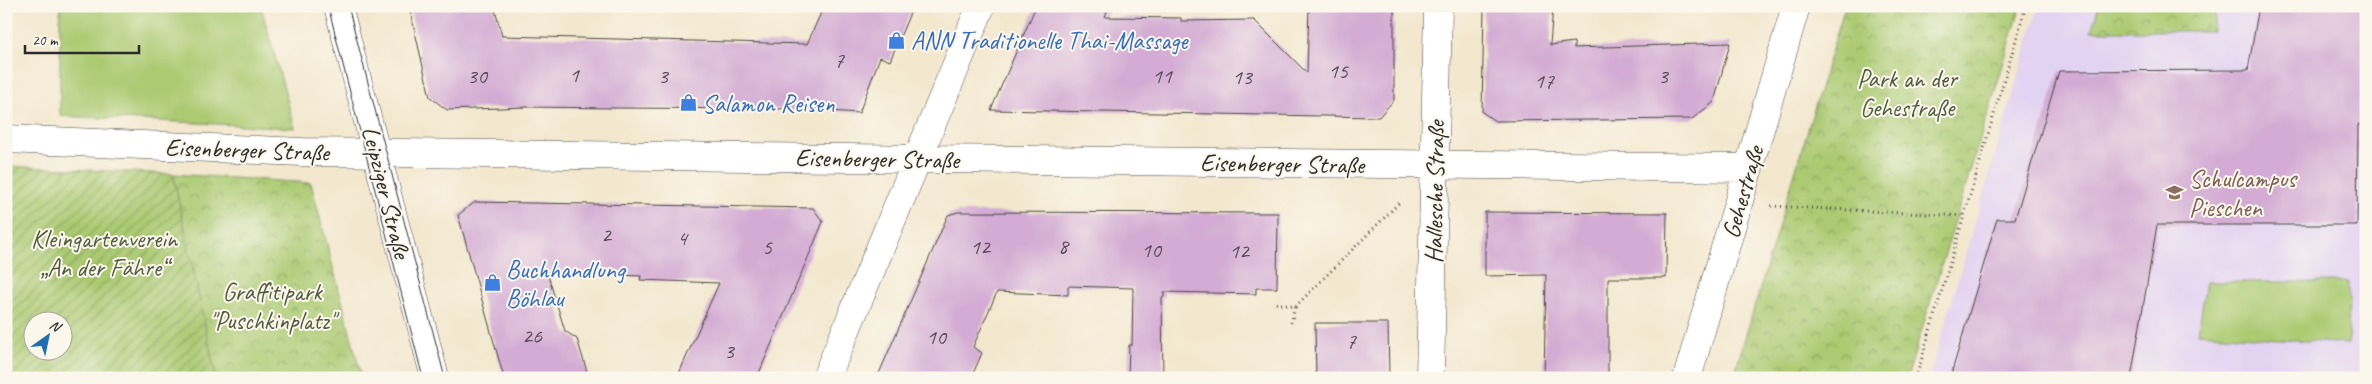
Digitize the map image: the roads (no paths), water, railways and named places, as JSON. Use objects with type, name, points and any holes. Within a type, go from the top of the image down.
[{"type":"street","name":"Leipziger Straße","points":[[338,6],[378,153],[435,378]]},
{"type":"street","points":[[826,378],[981,6]]},
{"type":"street","name":"Hallesche Straße","points":[[1430,378],[1438,6]]},
{"type":"street","name":"Gehestraße","points":[[1687,378],[1796,6]]},
{"type":"street","name":"Eisenberger Straße","points":[[6,139],[302,152],[1749,168]]},
{"type":"tram line","points":[[328,6],[423,378]]},
{"type":"tram line","points":[[348,6],[445,378]]},
{"type":"place","name":"ANN Traditionelle Thai-Massage","points":[[897,40]]},
{"type":"place","name":"Salamon Reisen","points":[[688,103]]},
{"type":"place","name":"Schulcampus Pieschen","points":[[2175,192]]},
{"type":"place","name":"Buchhandlung Böhlau","points":[[492,283]]},
{"type":"park label","name":"Park an der Gehestraße","points":[[1907,92]]},
{"type":"park label","name":"Kleingartenverein „An der Fähre“","points":[[104,252]]},
{"type":"park label","name":"Graffitipark \"Puschkinplatz\"","points":[[272,306]]}]
